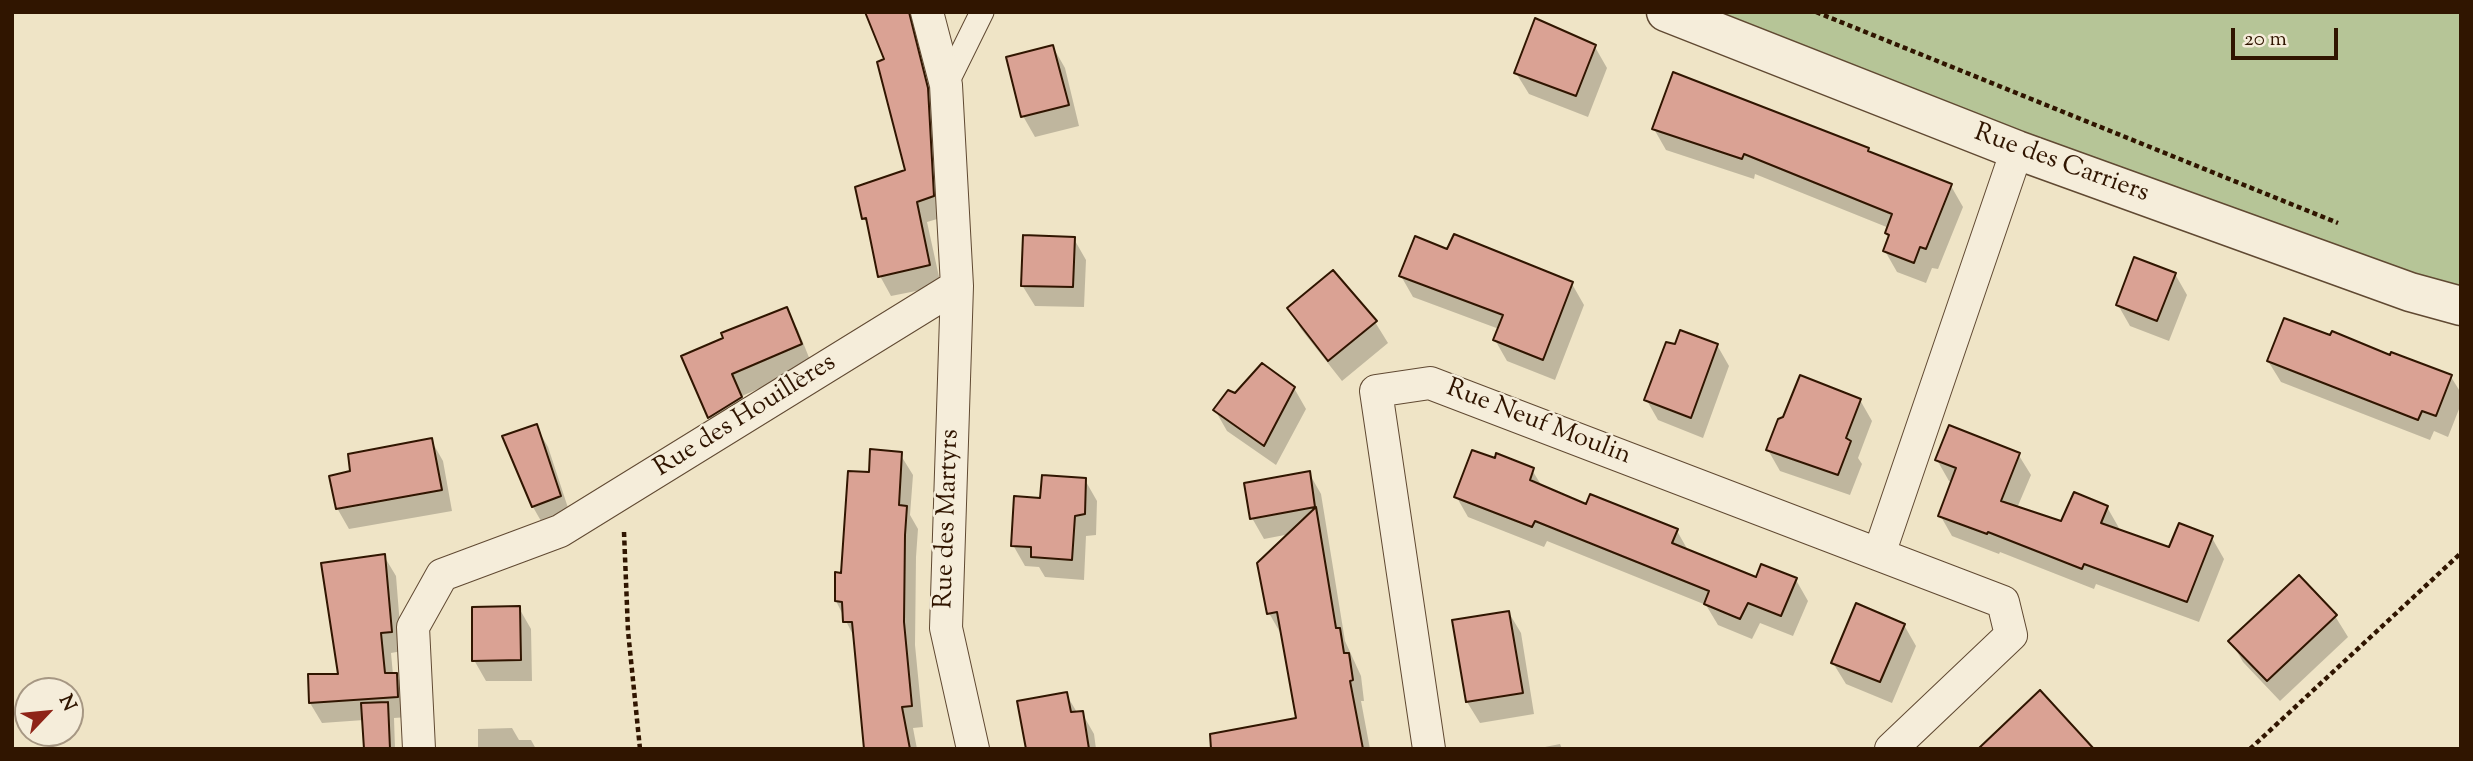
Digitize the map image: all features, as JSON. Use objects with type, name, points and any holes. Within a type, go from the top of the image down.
[{"type":"street","points":[[927,12],[946,85],[957,286]]},
{"type":"street","points":[[946,85],[982,12]]},
{"type":"street","name":"Rue des Carriers","points":[[1665,12],[2017,150],[2410,292],[2461,306]]},
{"type":"street","points":[[1879,554],[2017,150]]},
{"type":"street","name":"Rue des Houillères","points":[[419,749],[413,627],[442,575],[560,531],[957,286]]},
{"type":"street","name":"Rue des Martyrs","points":[[957,286],[946,628],[973,749]]},
{"type":"street","name":"Rue Neuf Moulin","points":[[1429,749],[1376,391],[1430,383],[2003,602],[2011,635],[1891,749]]},
{"type":"path","points":[[1816,12],[2338,223]]},
{"type":"path","points":[[623,492],[628,631],[640,749]]},
{"type":"path","points":[[2250,749],[2461,553]]},
{"type":"green space","points":[[1666,12],[2461,12],[2461,306]]},
{"type":"building","points":[[865,12],[909,12],[928,88],[934,196],[917,202],[930,265],[878,277],[866,218],[862,219],[855,187],[905,170],[877,62],[884,59]]},
{"type":"building","points":[[1535,18],[1596,45],[1576,96],[1514,73]]},
{"type":"building","points":[[1053,45],[1069,105],[1021,117],[1006,57]]},
{"type":"building","points":[[1673,72],[1869,148],[1868,151],[1952,184],[1926,249],[1920,247],[1914,263],[1883,251],[1889,235],[1885,233],[1892,214],[1744,154],[1742,159],[1652,129]]},
{"type":"building","points":[[1454,234],[1573,282],[1543,360],[1493,340],[1503,315],[1399,276],[1415,236],[1447,249]]},
{"type":"building","points":[[1023,235],[1075,237],[1073,287],[1021,286]]},
{"type":"building","points":[[2134,257],[2176,273],[2157,321],[2116,305]]},
{"type":"building","points":[[1333,270],[1377,321],[1328,361],[1287,308]]},
{"type":"building","points":[[787,307],[802,344],[732,374],[742,397],[708,418],[681,356],[723,338],[721,333]]},
{"type":"building","points":[[2284,318],[2330,335],[2332,331],[2390,355],[2391,352],[2452,375],[2436,416],[2422,411],[2418,420],[2267,361]]},
{"type":"building","points":[[1680,330],[1718,344],[1691,418],[1644,400],[1666,342],[1675,344]]},
{"type":"building","points":[[1262,363],[1295,387],[1264,446],[1213,410],[1228,390],[1235,393]]},
{"type":"building","points":[[1800,375],[1861,399],[1846,438],[1851,441],[1838,475],[1766,450]]},
{"type":"building","points":[[537,424],[561,496],[532,507],[502,436]]},
{"type":"building","points":[[1949,425],[2020,453],[2001,501],[2061,521],[2074,492],[2108,506],[2101,523],[2169,547],[2179,523],[2213,536],[2187,602],[2084,564],[2082,569],[1988,532],[1987,534],[1938,516],[1956,468],[1935,460]]},
{"type":"building","points":[[432,438],[442,490],[336,509],[329,476],[350,471],[348,454]]},
{"type":"building","points":[[870,449],[902,452],[899,505],[907,506],[904,622],[912,706],[902,707],[910,749],[864,749],[852,622],[843,622],[842,602],[835,601],[835,572],[841,573],[848,471],[869,472]]},
{"type":"building","points":[[1472,450],[1495,458],[1496,453],[1534,468],[1530,480],[1586,504],[1590,494],[1678,529],[1672,543],[1756,577],[1761,564],[1797,578],[1781,616],[1748,603],[1740,619],[1704,604],[1709,591],[1535,521],[1532,527],[1454,497]]},
{"type":"building","points":[[1310,471],[1315,507],[1250,519],[1244,483]]},
{"type":"building","points":[[1042,475],[1086,478],[1085,514],[1075,516],[1072,560],[1031,557],[1031,547],[1011,546],[1014,496],[1040,498]]},
{"type":"building","points":[[1316,507],[1336,628],[1340,628],[1344,653],[1349,653],[1353,680],[1350,681],[1363,749],[1211,749],[1210,734],[1296,718],[1277,612],[1267,614],[1257,563]]},
{"type":"building","points":[[385,554],[392,632],[381,633],[385,673],[397,673],[398,697],[309,703],[308,674],[338,674],[321,563]]},
{"type":"building","points":[[2299,575],[2337,615],[2267,681],[2228,641]]},
{"type":"building","points":[[1856,603],[1905,624],[1880,682],[1831,663]]},
{"type":"building","points":[[520,606],[521,660],[472,661],[472,607]]},
{"type":"building","points":[[1509,611],[1523,693],[1466,702],[1452,620]]},
{"type":"building","points":[[2040,690],[2094,749],[1978,749]]},
{"type":"building","points":[[1067,692],[1071,712],[1083,711],[1089,749],[1026,749],[1017,701]]},
{"type":"building","points":[[388,702],[390,749],[364,749],[361,703]]}]
